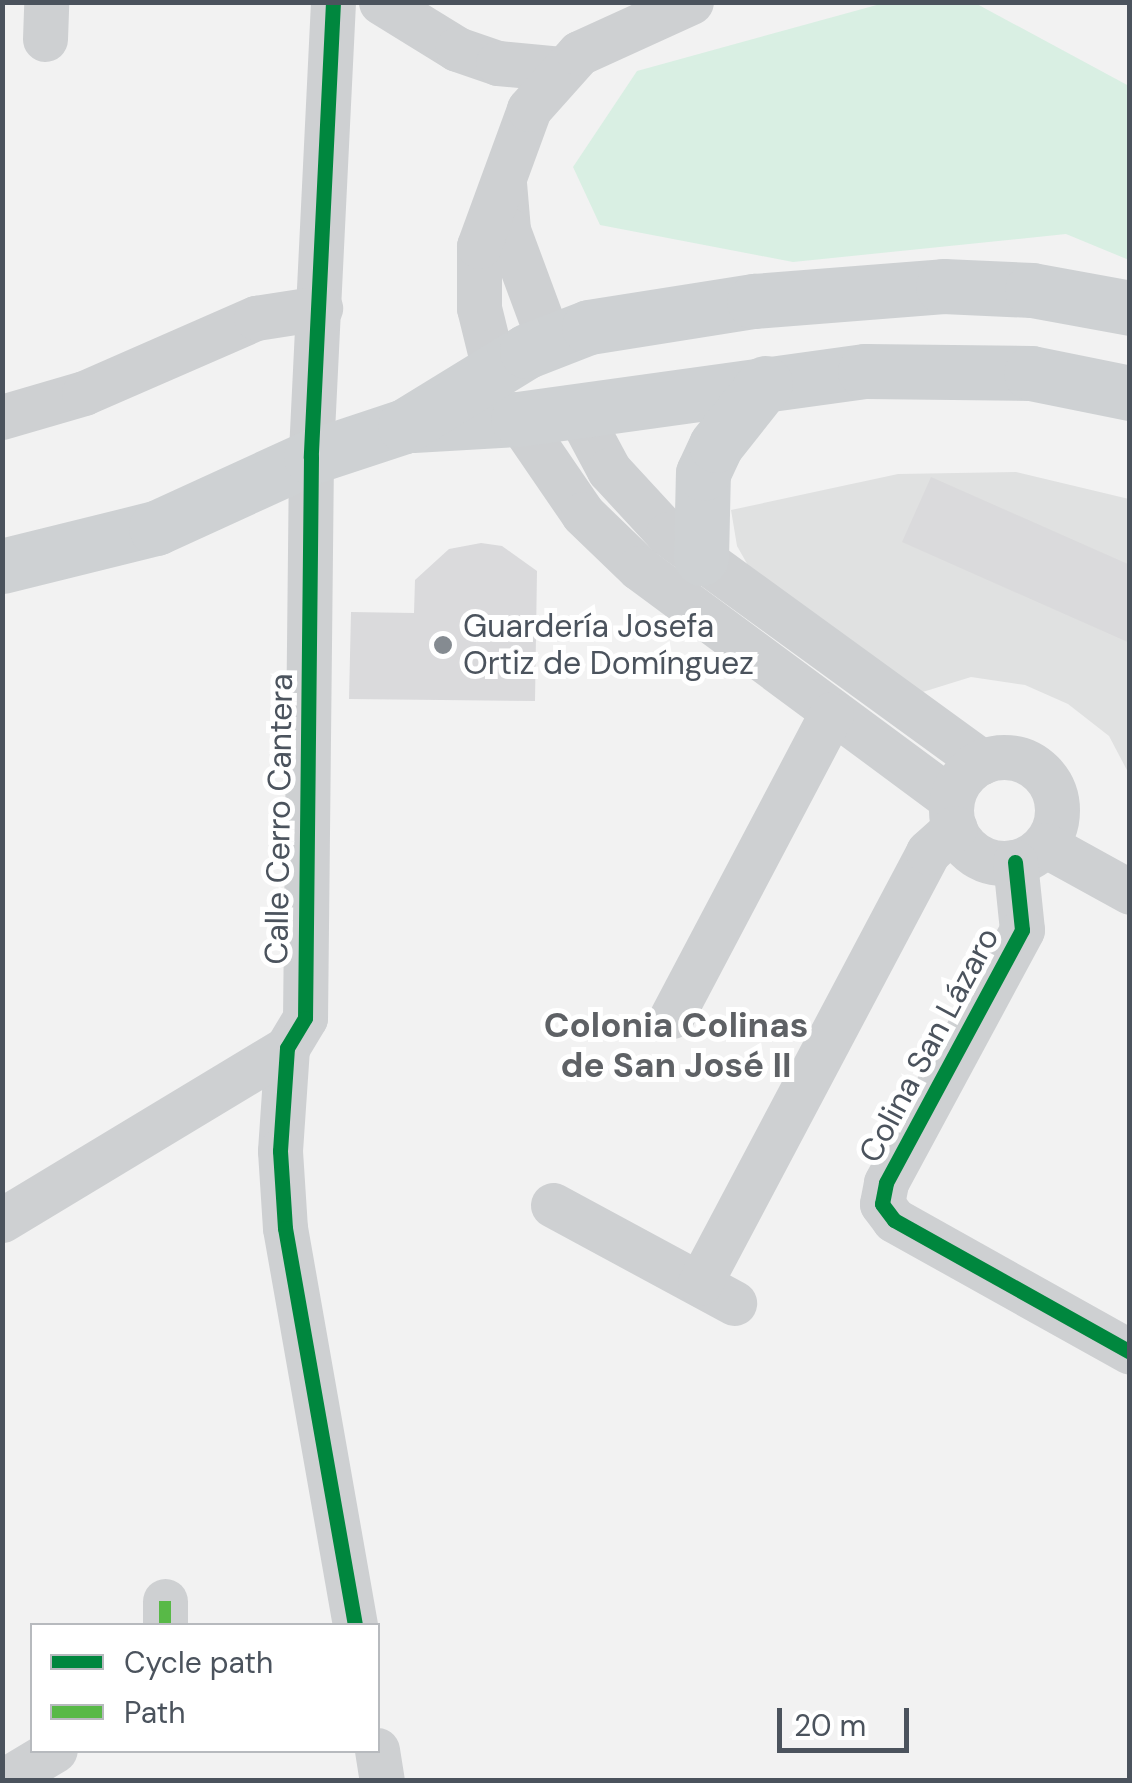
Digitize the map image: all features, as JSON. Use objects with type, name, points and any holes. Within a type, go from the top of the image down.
[{"type":"main road","points":[[13,572],[156,528],[310,458],[405,426],[494,370],[549,341],[588,327],[754,301],[943,286],[1032,290],[1130,308]]},
{"type":"main road","points":[[549,341],[578,412]]},
{"type":"main road","points":[[405,426],[578,412],[766,383],[959,368],[1031,373],[1130,393]]},
{"type":"main road","points":[[494,370],[518,419]]},
{"type":"main road","points":[[701,558],[703,474],[716,445],[766,383]]},
{"type":"street","name":"Calle Cerro Cantera","points":[[333,2],[310,458],[305,1018],[287,1048],[280,1151],[285,1228],[354,1623]]},
{"type":"street","points":[[381,2],[456,49],[498,63],[560,68]]},
{"type":"street","points":[[494,370],[478,274],[479,246],[503,171],[529,109],[560,68],[620,30],[690,2]]},
{"type":"street","points":[[503,171],[508,230],[549,341]]},
{"type":"street","points":[[2,417],[84,393],[256,318],[320,308]]},
{"type":"street","points":[[578,412],[631,500],[701,558],[982,762],[1013,757],[1051,784],[1057,814],[1030,854]]},
{"type":"street","points":[[518,419],[558,482],[606,538],[953,814],[980,858],[1030,854],[1130,892]]},
{"type":"street","points":[[672,1016],[831,714]]},
{"type":"street","points":[[553,1205],[717,1293],[928,852],[982,762]]},
{"type":"street","name":"Colina San Lázaro","points":[[1030,854],[1022,930],[886,1183],[882,1204],[894,1220],[1130,1352]]},
{"type":"street","points":[[2,1220],[287,1048]]},
{"type":"street","points":[[6,1780],[50,1753]]},
{"type":"street","points":[[378,1753],[382,1780]]},
{"type":"shaded area","points":[[1016,472],[1129,499],[1129,774],[1109,736],[1068,704],[1025,685],[971,677],[913,695],[758,583],[737,546],[731,510],[898,474]]},
{"type":"green space","points":[[884,3],[975,3],[1129,86],[1129,260],[1066,234],[793,262],[600,225],[573,167],[637,71]]},
{"type":"building","points":[[931,477],[1130,565],[1130,643],[902,542]]},
{"type":"building","name":"Guardería Josefa Ortiz de Domínguez","points":[[481,543],[502,546],[537,571],[535,701],[349,699],[351,612],[414,613],[415,580],[449,549]]},
{"type":"marked path","points":[[165,1601],[165,1623]]},
{"type":"cycle path","points":[[333,2],[311,457],[305,1018],[287,1048],[280,1151],[285,1228],[354,1623]]},
{"type":"cycle path","points":[[1015,862],[1022,930],[886,1183],[882,1204],[894,1220],[1130,1352]]},
{"type":"place","name":"Guardería Josefa Ortiz de Domínguez","points":[[443,645]]},
{"type":"district","name":"Colonia Colinas de San José II","points":[[676,1045]]}]
